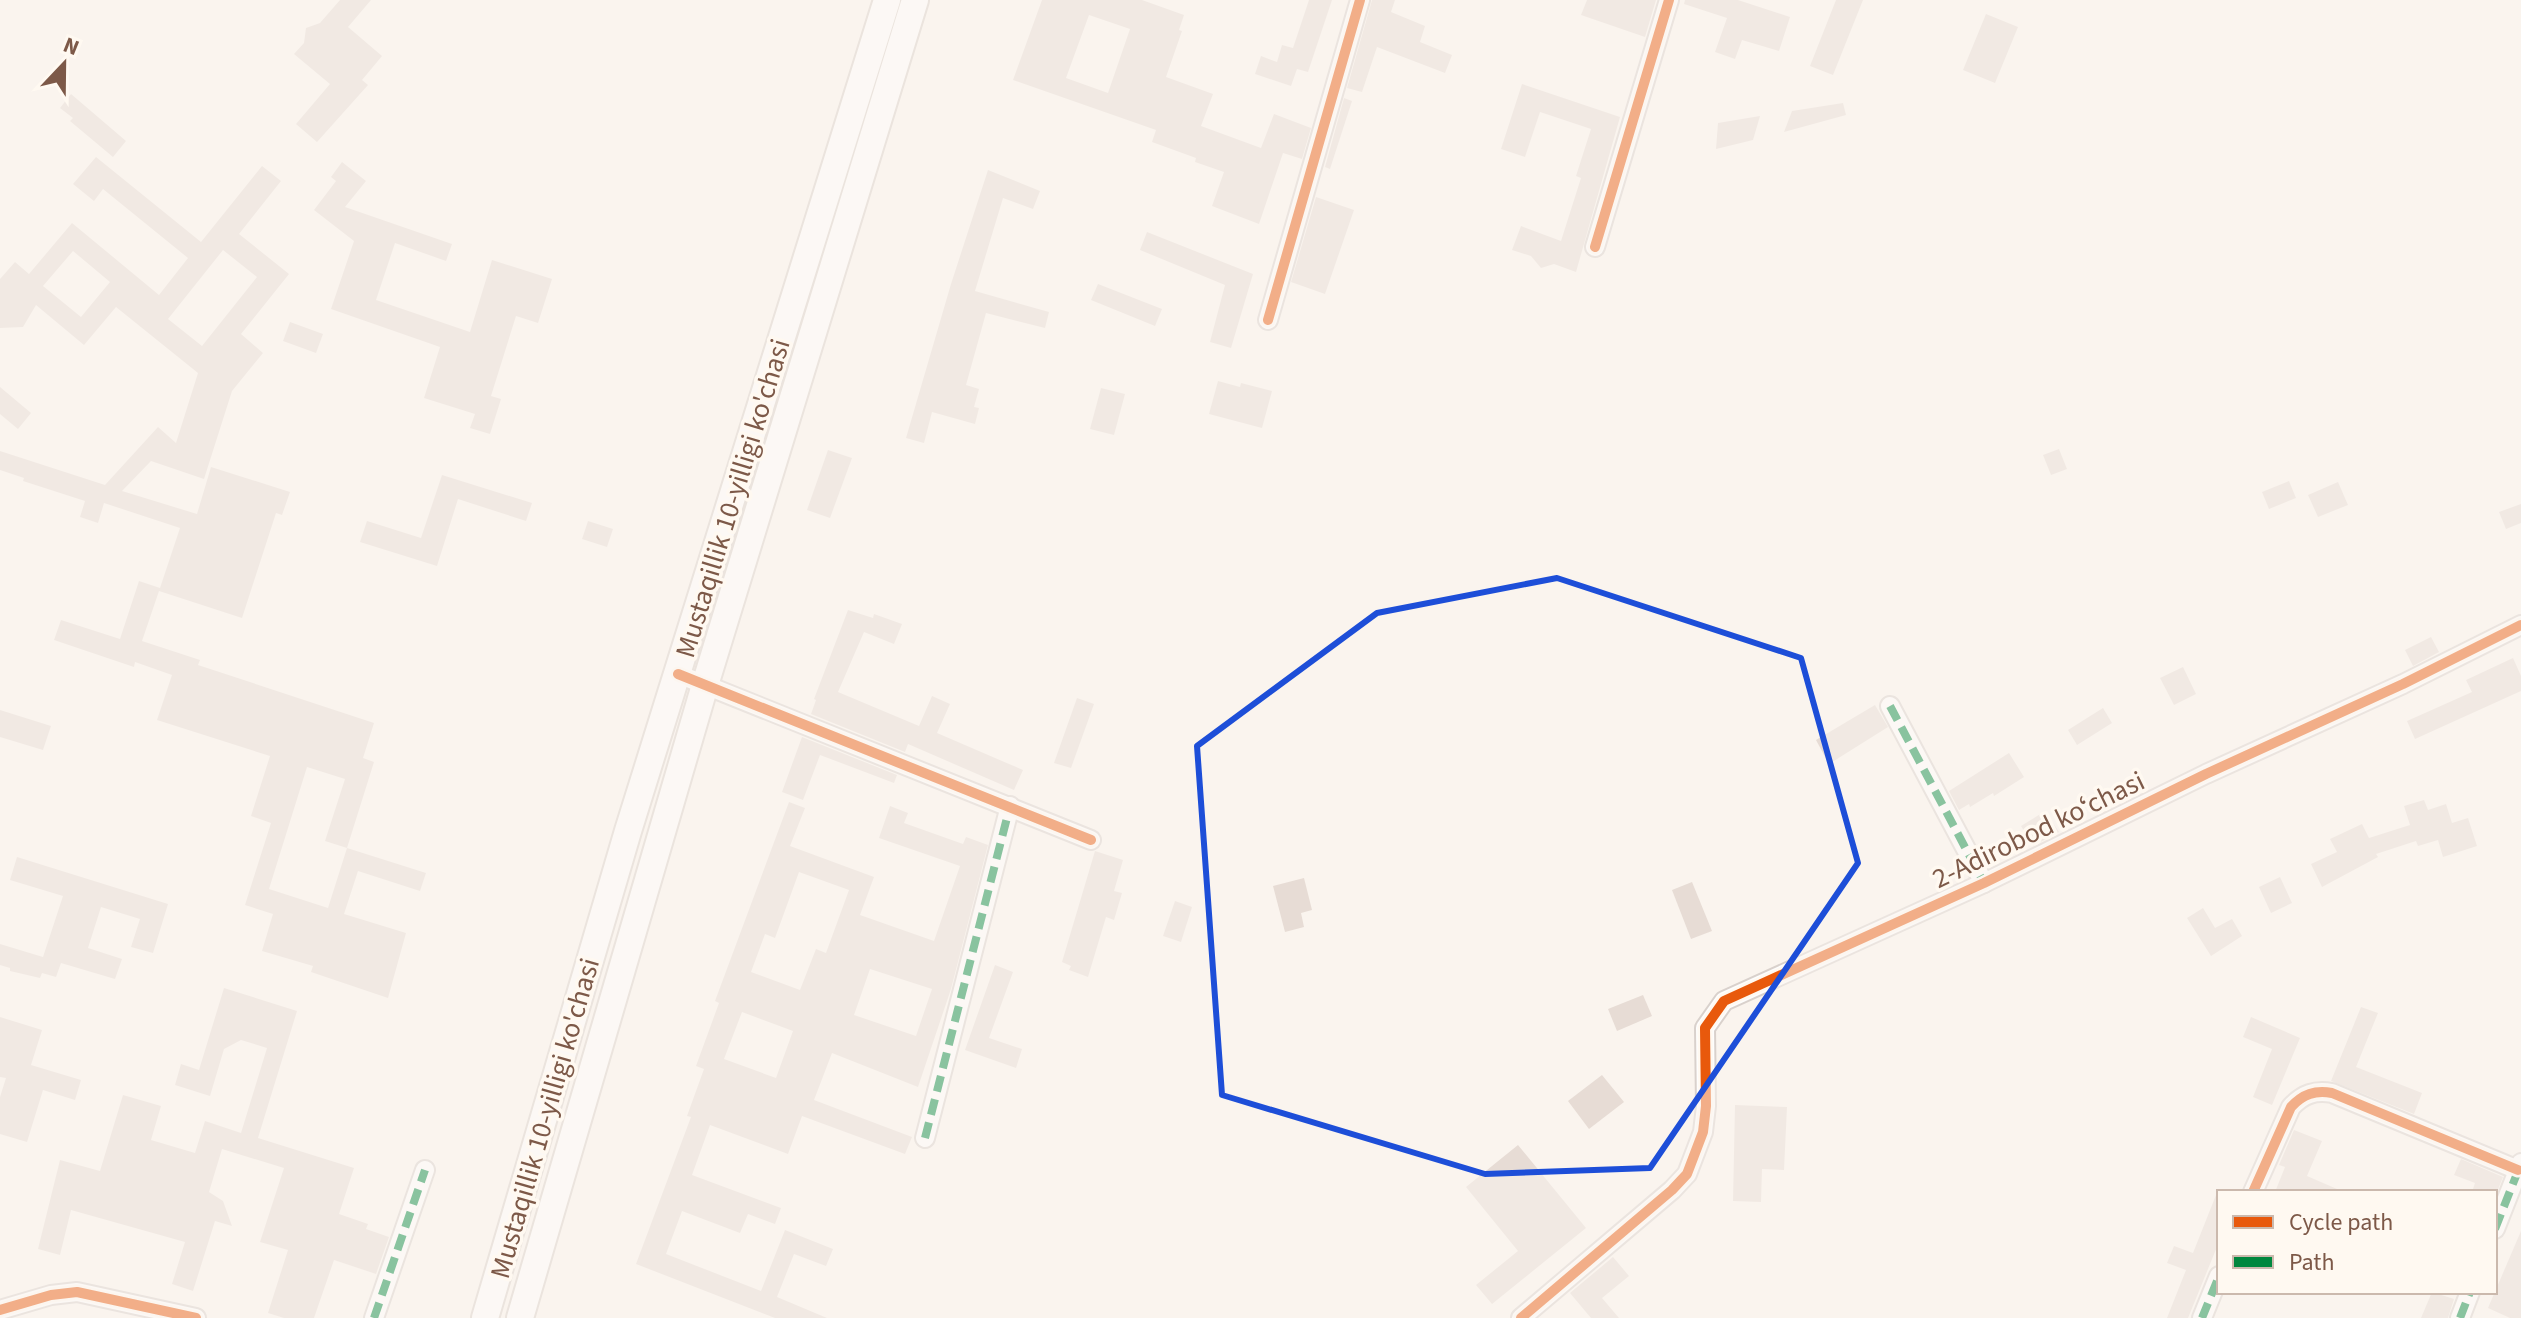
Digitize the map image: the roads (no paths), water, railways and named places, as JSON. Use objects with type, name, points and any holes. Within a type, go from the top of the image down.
[{"type":"main road","name":"Mustaqillik 10-yilligi ko'chasi","points":[[485,1318],[628,831],[887,0]]},
{"type":"main road","name":"Mustaqillik 10-yilligi ko'chasi","points":[[520,1318],[705,685],[915,0]]},
{"type":"street","points":[[1268,320],[1360,0]]},
{"type":"street","points":[[1595,247],[1669,0]]},
{"type":"street","name":"2-Adirobod koʻchasi","points":[[1521,1318],[1687,1174],[1703,1132],[1706,1106],[1705,1028],[1724,1001],[1984,883],[2521,625]]},
{"type":"street","points":[[678,674],[1091,840]]},
{"type":"street","points":[[1890,706],[1984,883]]},
{"type":"street","points":[[925,1138],[1010,806]]},
{"type":"street","points":[[2254,1190],[2291,1107],[2300,1097],[2319,1091],[2520,1167],[2497,1224]]},
{"type":"street","points":[[374,1318],[425,1170]]},
{"type":"street","points":[[2202,1318],[2217,1281]]},
{"type":"street","points":[[0,1310],[51,1295],[77,1292],[196,1318]]},
{"type":"street","points":[[2460,1318],[2469,1294]]}]
